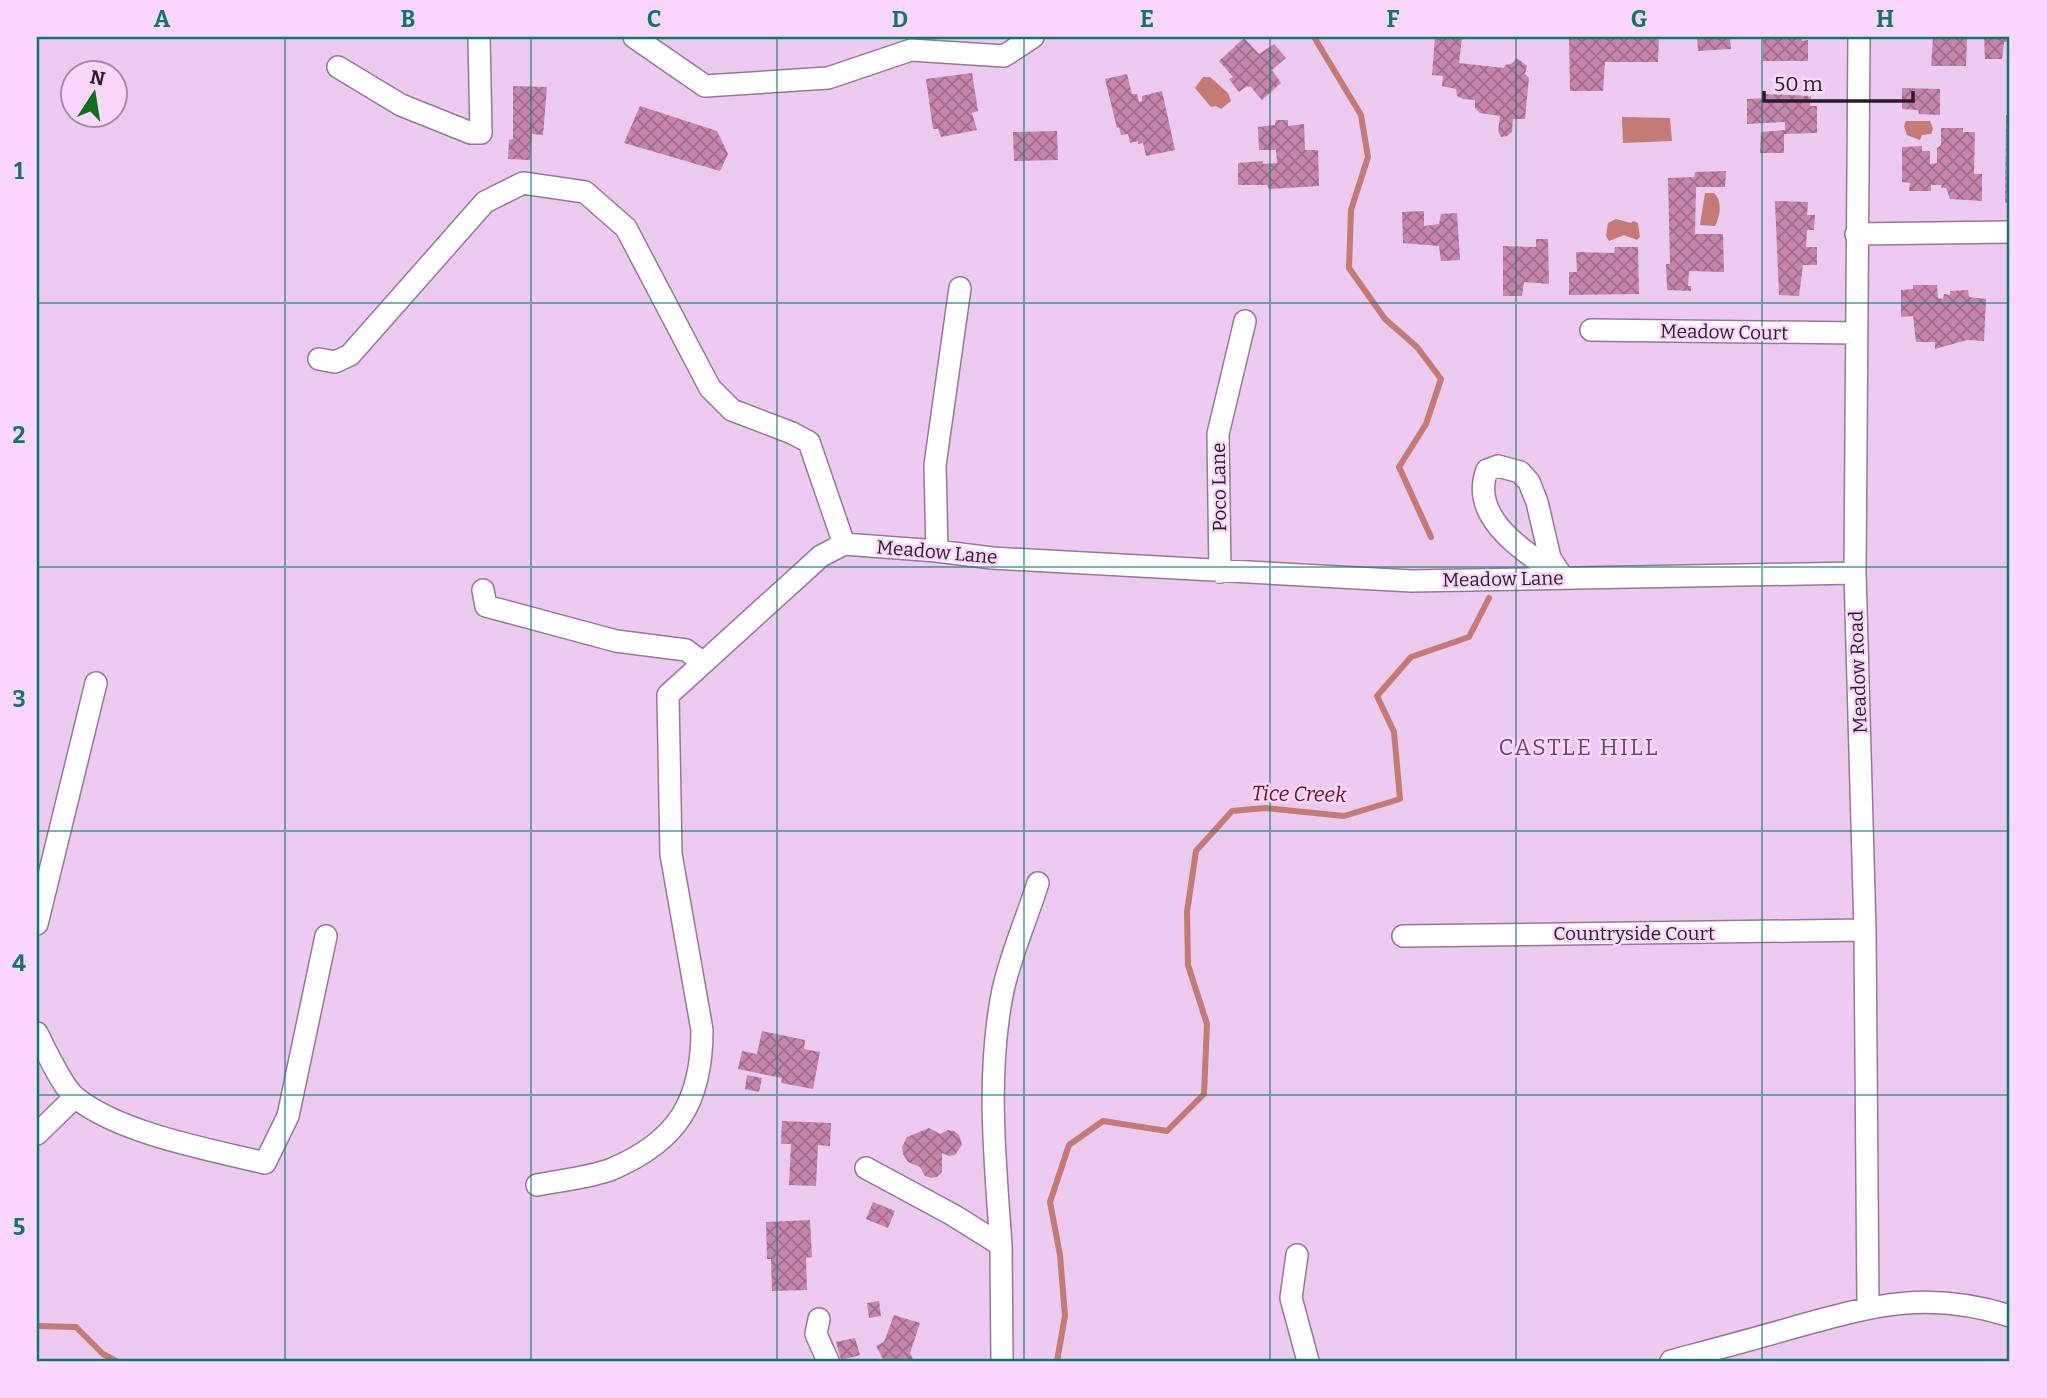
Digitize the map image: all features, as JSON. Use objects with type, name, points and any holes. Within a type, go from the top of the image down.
[{"type":"street","points":[[338,67],[401,105],[471,133],[481,133],[479,37]]},
{"type":"street","points":[[634,37],[705,86],[828,78],[911,50],[1004,55],[1033,37]]},
{"type":"street","name":"Meadow Road","points":[[1859,37],[1855,573],[1865,930],[1868,1307]]},
{"type":"street","points":[[319,359],[335,362],[350,355],[485,202],[523,183],[584,192],[626,228],[710,388],[732,410],[809,442],[844,544],[821,556],[668,695],[671,854],[702,1030],[697,1083],[684,1115],[662,1140],[610,1170],[537,1185]]},
{"type":"street","points":[[1856,234],[2010,232]]},
{"type":"street","points":[[937,551],[935,465],[960,288]]},
{"type":"street","name":"Poco Lane","points":[[1220,572],[1218,433],[1245,321]]},
{"type":"street","name":"Meadow Court","points":[[1591,330],[1856,333]]},
{"type":"street","points":[[1498,466],[1509,468],[1520,472],[1529,482],[1537,502],[1550,558],[1563,578],[1527,553],[1492,519],[1484,501],[1483,480],[1487,470],[1498,466]]},
{"type":"street","name":"Meadow Lane","points":[[844,544],[992,558],[1412,581],[1855,573]]},
{"type":"street","points":[[483,590],[486,606],[616,641],[686,650],[704,663]]},
{"type":"street","points":[[37,924],[96,683]]},
{"type":"street","points":[[1002,1361],[1001,1245],[992,1107],[993,1062],[1004,988],[1038,883]]},
{"type":"street","name":"Countryside Court","points":[[1403,936],[1865,930]]},
{"type":"street","points":[[37,1033],[75,1097],[113,1119],[145,1131],[265,1163],[288,1116],[326,936]]},
{"type":"street","points":[[37,1134],[75,1097]]},
{"type":"street","points":[[866,1168],[953,1215],[1001,1245]]},
{"type":"street","points":[[1297,1255],[1291,1298],[1308,1361]]},
{"type":"street","points":[[1671,1361],[1868,1307],[1902,1303],[1956,1304],[2010,1317]]},
{"type":"street","points":[[819,1319],[816,1334],[828,1361]]},
{"type":"shaded area","points":[[1203,77],[1210,77],[1228,93],[1231,101],[1221,109],[1211,107],[1195,88]]},
{"type":"shaded area","points":[[1622,117],[1670,118],[1672,141],[1623,143]]},
{"type":"shaded area","points":[[1906,121],[1930,121],[1933,129],[1931,134],[1922,135],[1920,140],[1907,135],[1904,126]]},
{"type":"shaded area","points":[[1705,193],[1714,193],[1719,200],[1715,226],[1700,225]]},
{"type":"shaded area","points":[[1616,219],[1638,223],[1640,237],[1637,240],[1624,235],[1609,241],[1606,236],[1608,223]]},
{"type":"building","points":[[1435,37],[1462,37],[1459,63],[1504,68],[1517,58],[1527,66],[1525,74],[1529,78],[1525,119],[1513,119],[1512,132],[1507,136],[1501,137],[1498,131],[1500,116],[1480,113],[1475,108],[1475,100],[1457,96],[1456,89],[1442,86],[1443,76],[1432,75]]},
{"type":"building","points":[[1569,37],[1659,37],[1658,62],[1605,62],[1603,91],[1570,91]]},
{"type":"building","points":[[1697,37],[1730,37],[1731,49],[1698,51]]},
{"type":"building","points":[[1763,37],[1802,37],[1802,41],[1808,40],[1808,61],[1763,61]]},
{"type":"building","points":[[1984,37],[2010,37],[2010,42],[2004,42],[2002,59],[1985,59]]},
{"type":"building","points":[[1244,38],[1259,54],[1274,44],[1286,58],[1272,70],[1281,83],[1262,100],[1251,87],[1247,86],[1239,92],[1229,79],[1233,77],[1219,61]]},
{"type":"building","points":[[1933,38],[1967,39],[1966,66],[1931,66]]},
{"type":"building","points":[[972,73],[978,111],[972,113],[977,130],[941,137],[938,129],[933,129],[926,79]]},
{"type":"building","points":[[1127,74],[1132,94],[1137,94],[1139,102],[1142,101],[1142,96],[1162,91],[1175,150],[1146,156],[1143,143],[1130,143],[1128,134],[1121,135],[1105,79]]},
{"type":"building","points":[[513,86],[547,87],[543,135],[532,134],[530,160],[508,159],[509,140],[513,139]]},
{"type":"building","points":[[1902,88],[1940,89],[1940,115],[1919,114],[1918,110],[1902,109]]},
{"type":"building","points":[[1764,94],[1811,96],[1810,106],[1817,106],[1817,133],[1784,134],[1784,153],[1760,153],[1761,132],[1785,130],[1785,122],[1747,124],[1747,99],[1765,98]]},
{"type":"building","points":[[640,106],[717,131],[728,154],[720,171],[624,143]]},
{"type":"building","points":[[2006,115],[2010,115],[2010,203],[2005,203]]},
{"type":"building","points":[[1276,120],[1288,120],[1288,126],[1304,124],[1305,150],[1318,150],[1319,186],[1269,189],[1267,185],[1238,185],[1238,163],[1277,163],[1276,150],[1259,150],[1258,127],[1275,125]]},
{"type":"building","points":[[1941,128],[1963,128],[1963,132],[1975,132],[1974,174],[1982,174],[1982,201],[1950,199],[1946,188],[1941,188],[1942,185],[1931,185],[1931,191],[1909,191],[1910,183],[1902,182],[1902,147],[1922,146],[1922,151],[1930,151],[1930,164],[1937,163]]},
{"type":"building","points":[[1057,131],[1058,160],[1014,161],[1013,132]]},
{"type":"building","points":[[1726,171],[1725,187],[1696,187],[1695,234],[1723,234],[1724,272],[1689,271],[1688,286],[1691,286],[1691,291],[1667,290],[1666,264],[1670,264],[1668,178],[1694,177],[1695,172]]},
{"type":"building","points":[[1775,201],[1808,202],[1807,215],[1815,215],[1814,230],[1807,230],[1806,247],[1817,247],[1817,265],[1803,265],[1799,296],[1779,295]]},
{"type":"building","points":[[1424,211],[1424,226],[1439,224],[1441,214],[1457,213],[1460,260],[1441,261],[1439,246],[1403,243],[1402,212]]},
{"type":"building","points":[[1536,239],[1548,239],[1549,284],[1524,282],[1522,296],[1503,296],[1503,246],[1536,247]]},
{"type":"building","points":[[1615,247],[1638,247],[1639,294],[1569,295],[1569,272],[1577,272],[1576,252],[1614,253]]},
{"type":"building","points":[[1913,285],[1937,285],[1938,298],[1943,299],[1944,294],[1950,295],[1950,291],[1968,290],[1969,297],[1986,299],[1984,341],[1967,340],[1935,349],[1935,342],[1916,342],[1913,316],[1901,317],[1901,290],[1913,289]]},
{"type":"building","points":[[762,1031],[805,1040],[804,1049],[820,1052],[813,1089],[781,1083],[782,1078],[738,1069],[742,1051],[757,1054]]},
{"type":"building","points":[[747,1075],[762,1078],[759,1092],[745,1089]]},
{"type":"building","points":[[782,1121],[831,1123],[830,1146],[818,1145],[816,1186],[789,1185],[791,1144],[781,1144]]},
{"type":"building","points":[[929,1128],[940,1134],[948,1130],[954,1131],[959,1135],[962,1145],[955,1155],[942,1153],[942,1172],[931,1178],[925,1176],[920,1167],[908,1162],[902,1147],[907,1137]]},
{"type":"building","points":[[873,1202],[895,1211],[888,1228],[866,1219]]},
{"type":"building","points":[[810,1220],[812,1257],[806,1258],[807,1290],[772,1291],[771,1259],[767,1259],[766,1222]]},
{"type":"building","points":[[879,1301],[881,1316],[869,1318],[867,1303]]},
{"type":"building","points":[[894,1315],[920,1323],[910,1353],[914,1361],[884,1361],[876,1346],[884,1342]]},
{"type":"building","points":[[855,1338],[860,1355],[841,1360],[836,1342]]},
{"type":"waterway","name":"Tice Creek","points":[[1314,37],[1361,115],[1368,157],[1351,210],[1349,268],[1385,319],[1417,347],[1441,379],[1426,424],[1399,467],[1431,537]]},
{"type":"waterway","name":"Tice Creek","points":[[1057,1361],[1065,1316],[1060,1255],[1050,1202],[1069,1145],[1103,1121],[1167,1131],[1204,1094],[1207,1024],[1188,965],[1187,912],[1196,851],[1232,811],[1265,808],[1344,816],[1400,799],[1394,732],[1377,696],[1411,657],[1469,637],[1489,598]]},
{"type":"waterway","name":"Tice Creek","points":[[37,1326],[76,1327],[103,1354],[116,1361]]},
{"type":"district","name":"CASTLE HILL","points":[[1579,747]]}]
